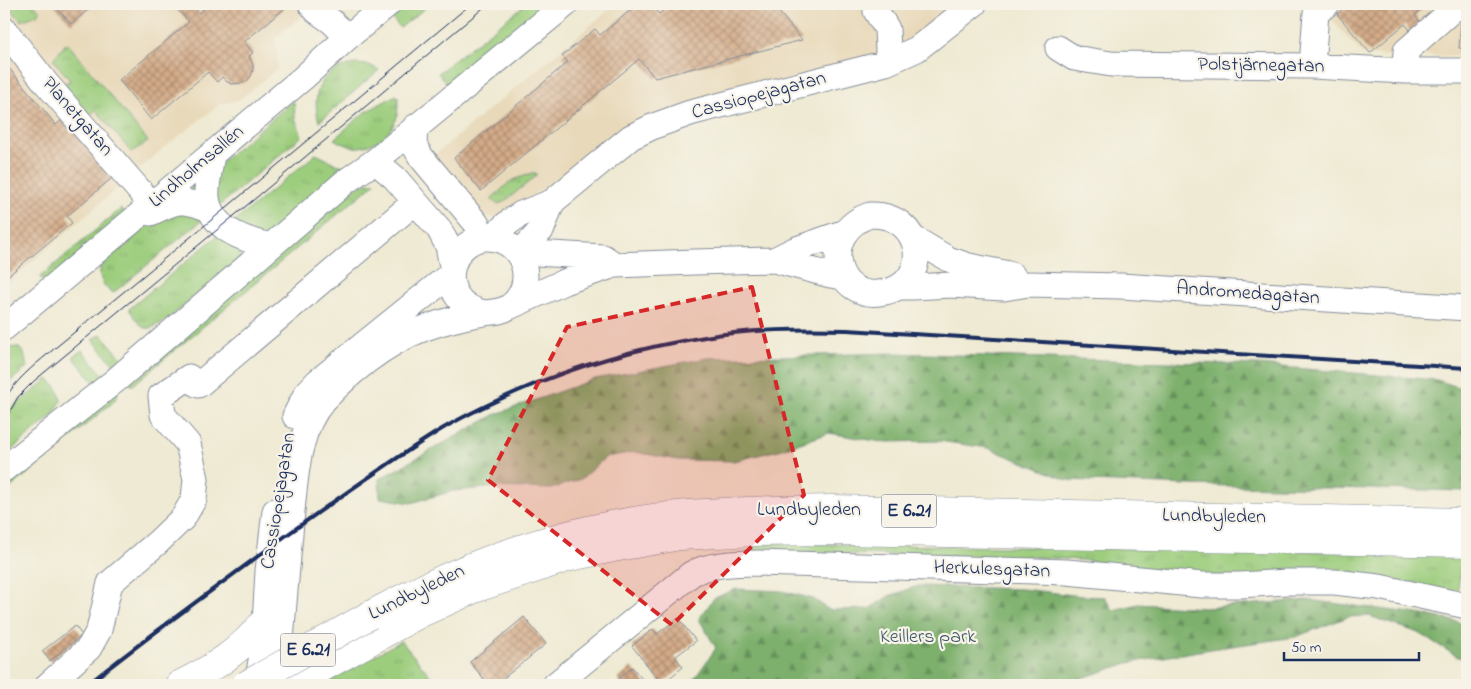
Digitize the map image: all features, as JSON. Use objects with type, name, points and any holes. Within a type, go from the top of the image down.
[{"type":"highway","name":"Lundbyleden","points":[[291,685],[375,625],[418,590],[471,567],[548,541],[606,527],[677,515],[832,509],[1467,522]]},
{"type":"highway","name":"Lundbyleden","points":[[246,685],[375,625],[419,614],[474,589],[535,568],[587,553],[680,536],[756,532],[838,531],[1467,543]]},
{"type":"highway","points":[[179,685],[208,670],[240,648],[264,622]]},
{"type":"highway","points":[[208,670],[228,676],[240,685]]},
{"type":"street","name":"Lindholmsallén","points":[[4,328],[212,155],[388,4]]},
{"type":"street","points":[[4,469],[116,380],[345,182],[374,161],[566,4]]},
{"type":"street","name":"Cassiopejagatan","points":[[278,685],[296,468],[306,431],[313,415],[323,401],[376,354],[452,270],[455,259],[462,249],[473,242],[488,238],[521,214],[552,202],[631,137],[654,126],[690,113],[886,63],[917,49],[974,4]]},
{"type":"street","points":[[1312,66],[1316,13],[1327,4]]},
{"type":"street","points":[[1405,70],[1406,51],[1459,4]]},
{"type":"street","points":[[878,6],[887,29],[888,50],[886,63]]},
{"type":"street","points":[[314,8],[348,37]]},
{"type":"street","points":[[314,8],[330,54]]},
{"type":"street","name":"Planetgatan","points":[[4,28],[46,83],[152,205]]},
{"type":"street","name":"Polstjärnegatan","points":[[1058,48],[1074,58],[1111,64],[1312,66],[1467,71]]},
{"type":"street","points":[[374,161],[395,178],[439,229],[448,246],[452,284],[455,293],[461,301],[468,307],[497,310],[520,296],[526,276],[525,267],[520,256],[509,244],[488,238],[421,157],[414,145],[415,127]]},
{"type":"street","points":[[212,155],[207,190],[210,209],[222,225],[236,236],[271,246]]},
{"type":"street","points":[[127,225],[172,202],[193,202],[210,209]]},
{"type":"street","points":[[48,685],[89,648],[99,630],[110,583],[183,518],[194,500],[196,479],[188,444],[162,415],[161,396],[189,377],[198,385],[201,383],[416,202]]},
{"type":"street","points":[[520,256],[542,229],[552,202]]},
{"type":"street","name":"Andromedagatan","points":[[774,260],[794,250],[845,232],[860,218],[880,215],[900,222],[913,238],[948,259],[969,266],[1009,274],[1028,284]]},
{"type":"street","points":[[843,277],[837,254],[840,241],[845,232]]},
{"type":"street","points":[[899,287],[909,277],[914,268],[916,247],[913,238]]},
{"type":"street","name":"Andromedagatan","points":[[520,256],[535,252],[603,257],[615,265]]},
{"type":"street","name":"Andromedagatan","points":[[497,310],[564,282],[615,265],[774,260],[843,277],[847,283],[855,288],[874,293],[884,293],[899,287],[951,284],[1004,288],[1028,284],[1121,286],[1467,308]]},
{"type":"street","name":"Cassiopejagatan","points":[[258,685],[264,642],[268,571],[283,448],[289,429],[306,394],[317,382],[397,330],[497,310]]},
{"type":"street","name":"Herkulesgatan","points":[[555,685],[691,574],[700,569],[727,564],[758,563],[1067,572],[1202,585],[1334,582],[1379,587],[1467,606]]},
{"type":"highlighted area","points":[[752,287],[804,495],[672,625],[488,480],[567,327]]},
{"type":"shaded area","points":[[4,4],[317,4],[275,38],[278,68],[239,100],[220,104],[166,146],[4,286]]},
{"type":"shaded area","points":[[616,4],[985,4],[931,42],[640,119],[502,218],[481,216],[431,158]]},
{"type":"shaded area","points":[[1336,4],[1467,4],[1467,56],[1364,55],[1325,13]]},
{"type":"green space","points":[[7,4],[34,4],[40,11],[37,15],[21,21]]},
{"type":"green space","points":[[402,4],[430,4],[400,28],[389,14]]},
{"type":"green space","points":[[526,4],[552,4],[452,90],[438,73]]},
{"type":"green space","points":[[68,44],[148,142],[131,152],[96,110],[88,117],[62,85],[70,80],[54,61],[54,58]]},
{"type":"green space","points":[[356,64],[369,65],[379,70],[319,122],[316,100],[322,82],[335,70]]},
{"type":"green space","points":[[396,95],[398,97],[398,109],[395,122],[387,134],[376,142],[356,147],[334,139],[364,113]]},
{"type":"green space","points":[[294,102],[295,118],[302,136],[113,293],[107,289],[102,282],[100,271],[109,257]]},
{"type":"green space","points":[[316,154],[347,167],[168,319],[149,328],[145,328],[138,322],[129,309]]},
{"type":"green space","points":[[536,173],[536,176],[504,202],[497,204],[491,199],[511,181]]},
{"type":"green space","points":[[367,183],[375,183],[133,385],[125,379],[357,187]]},
{"type":"green space","points":[[121,209],[128,215],[45,284],[40,277]]},
{"type":"green space","points":[[101,334],[126,363],[118,370],[93,340]]},
{"type":"green space","points":[[18,347],[24,353],[27,368],[4,386],[4,348]]},
{"type":"green space","points":[[82,350],[107,379],[98,387],[73,357]]},
{"type":"green space","points":[[893,353],[1258,365],[1437,380],[1467,390],[1467,491],[1187,485],[1067,480],[988,448],[939,441],[882,442],[829,433],[783,449],[734,461],[678,460],[635,452],[606,457],[581,479],[551,489],[498,487],[453,491],[411,503],[380,498],[379,479],[496,414],[595,379],[707,358]]},
{"type":"green space","points":[[48,379],[57,389],[61,401],[52,416],[4,456],[4,414]]},
{"type":"green space","points":[[117,391],[118,396],[112,403],[4,493],[4,481],[65,429]]},
{"type":"green space","points":[[755,543],[1467,554],[1467,575],[1460,575],[1457,593],[1210,576],[1097,563],[1095,561],[1048,558],[754,552]]},
{"type":"green space","name":"Keillers park","points":[[918,586],[1022,589],[1105,597],[1113,610],[1138,604],[1204,608],[1307,600],[1412,613],[1467,624],[1467,659],[1458,657],[1419,633],[1369,616],[1348,617],[1295,637],[1128,663],[1061,685],[687,685],[693,681],[716,648],[699,619],[714,598],[736,589],[782,591],[814,599],[829,610],[869,609],[889,596]]},
{"type":"green space","points":[[401,641],[438,685],[321,685]]},
{"type":"building","points":[[53,4],[95,4],[71,24]]},
{"type":"building","points":[[172,4],[190,4],[199,13],[210,4],[290,4],[244,42],[253,53],[249,56],[253,70],[247,81],[232,84],[222,77],[217,82],[208,72],[151,120],[119,80],[189,22]]},
{"type":"building","points":[[638,4],[651,4],[659,14],[672,4],[772,4],[802,40],[655,78],[639,59],[481,191],[454,158],[568,62],[562,56],[595,29],[600,35]]},
{"type":"building","points":[[1349,4],[1429,4],[1415,15],[1420,22],[1410,30],[1405,24],[1370,53],[1337,14]]},
{"type":"building","points":[[1461,22],[1467,23],[1467,49],[1459,48]]},
{"type":"building","points":[[4,62],[56,125],[62,120],[72,133],[74,131],[112,178],[67,216],[72,223],[4,279]]},
{"type":"building","points":[[524,617],[546,644],[495,685],[489,685],[470,662]]},
{"type":"building","points":[[678,618],[696,641],[675,657],[683,667],[662,684],[632,646],[653,629],[657,634]]},
{"type":"building","points":[[75,626],[82,635],[50,661],[42,651]]},
{"type":"building","points":[[632,667],[647,685],[623,685],[618,679]]},
{"type":"tram line","points":[[4,400],[19,380],[36,364],[471,4]]},
{"type":"tram line","points":[[4,422],[18,397],[34,381],[488,4]]},
{"type":"railway","points":[[87,685],[284,537],[379,470],[447,426],[487,405],[564,373],[610,358],[657,346],[740,332],[847,330],[1467,368]]}]
